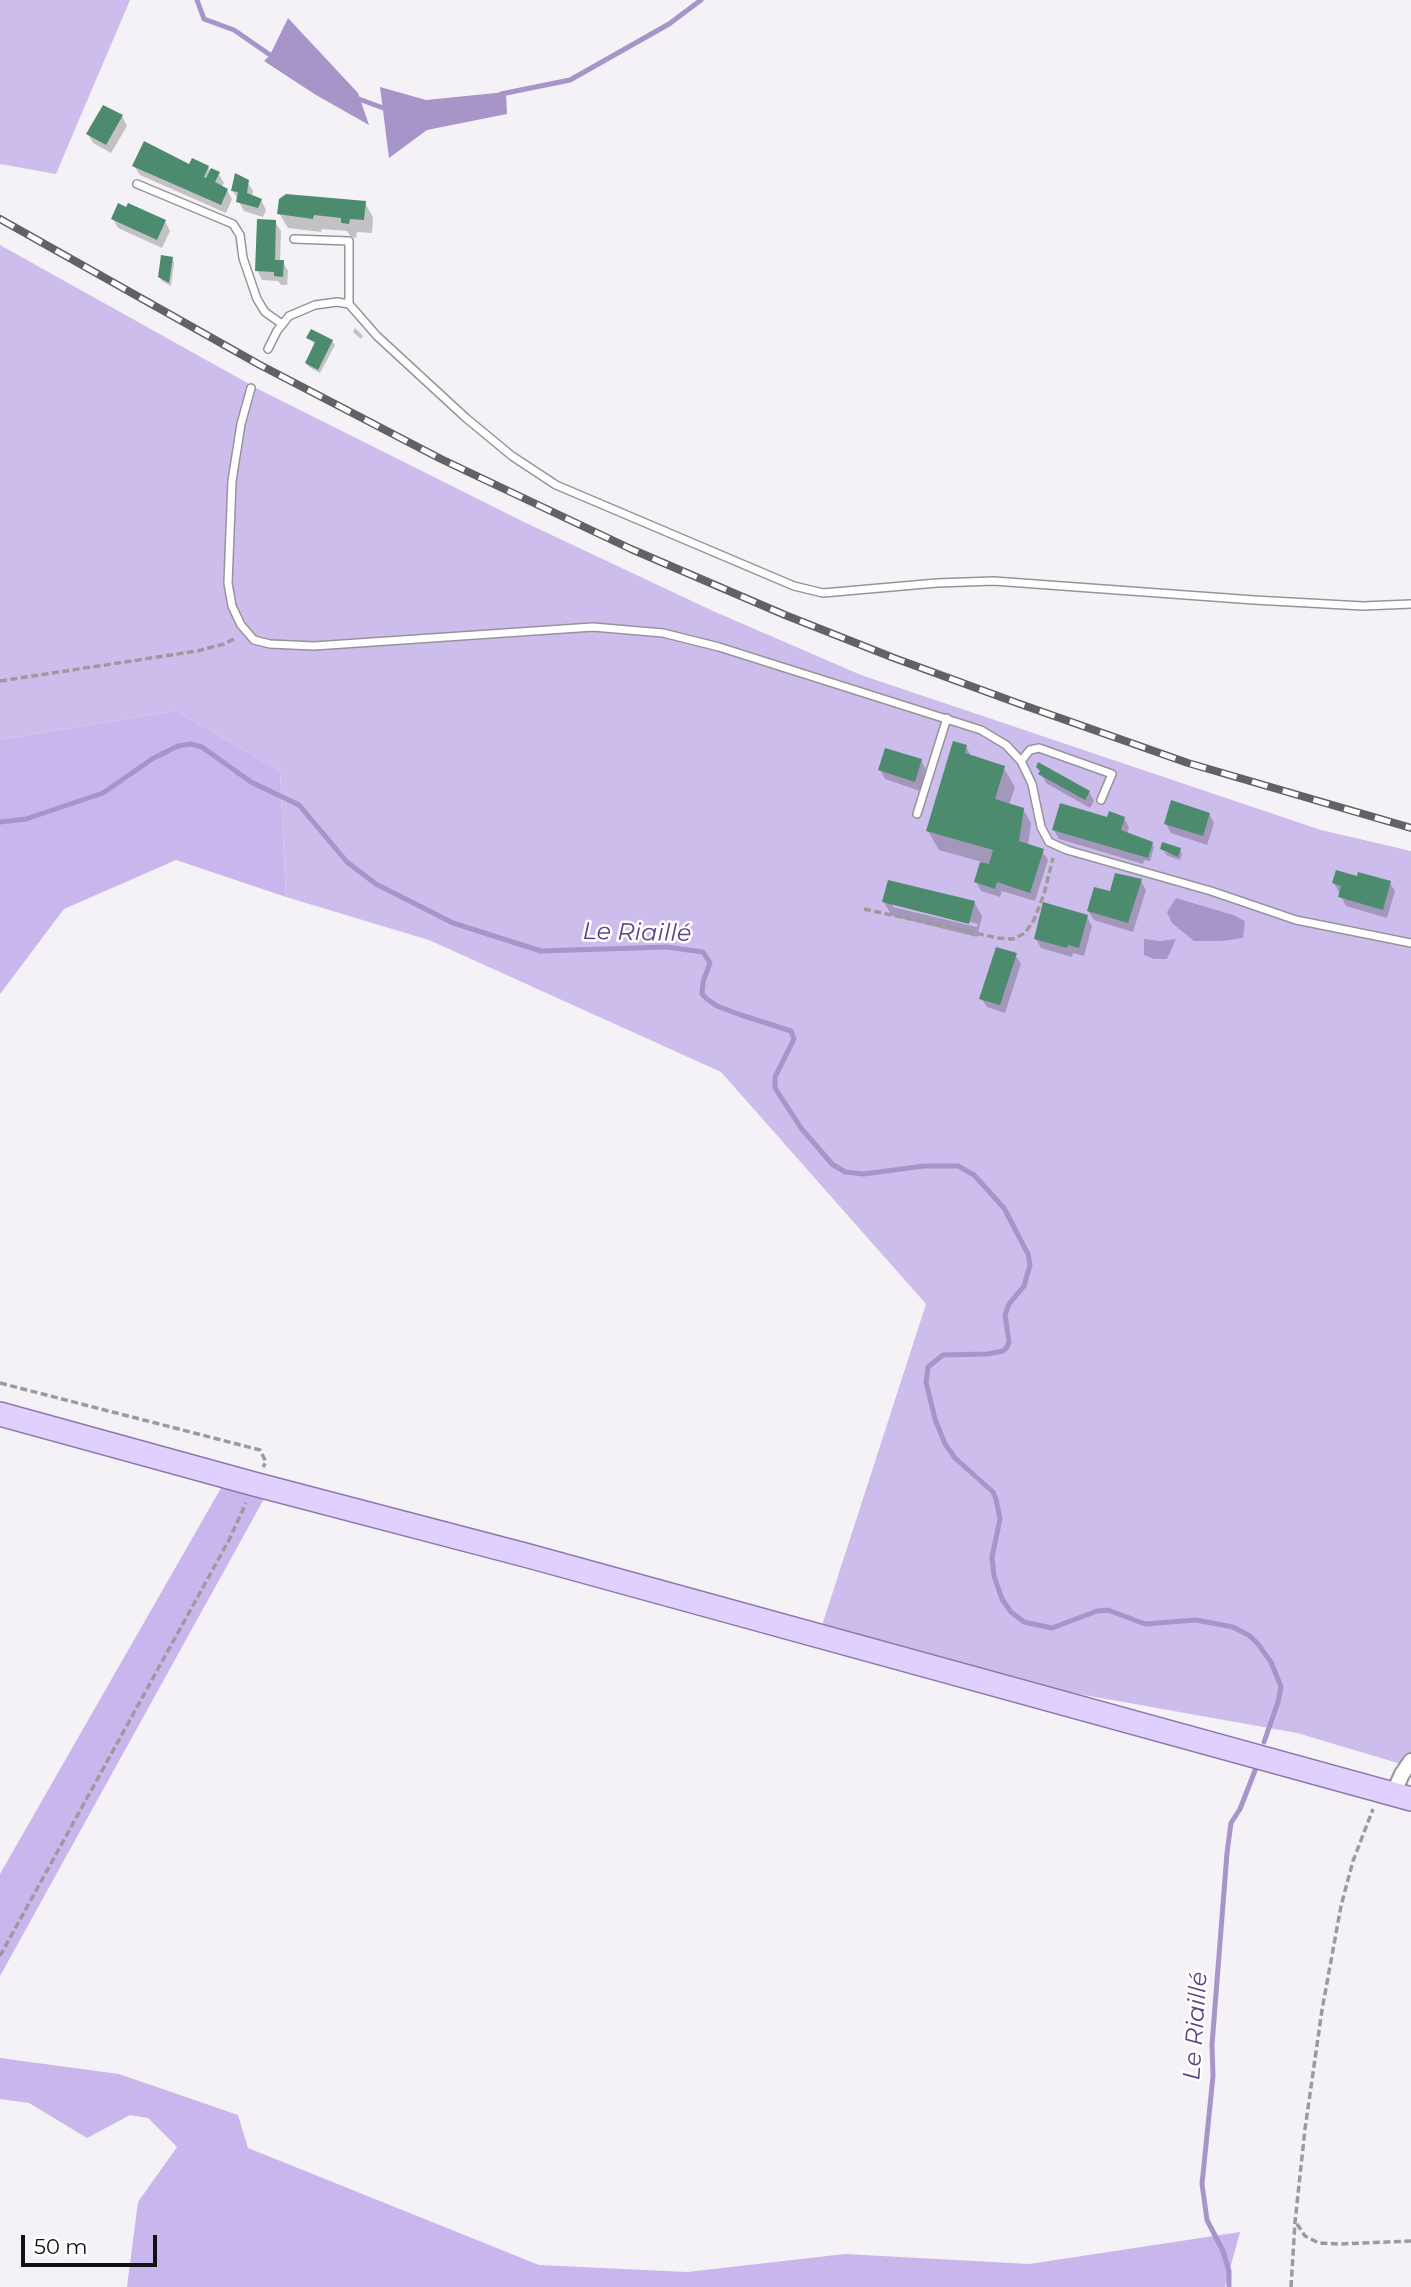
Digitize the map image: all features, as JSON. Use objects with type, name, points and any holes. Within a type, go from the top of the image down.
[{"type":"main road","points":[[0,1414],[529,1556],[1395,1795]]},
{"type":"street","points":[[1395,1795],[1411,1761]]},
{"type":"lane","points":[[137,184],[233,224],[240,235],[243,258],[257,299],[265,312],[282,324]]},
{"type":"lane","points":[[294,239],[349,241],[349,304]]},
{"type":"lane","points":[[268,349],[289,316],[315,305],[337,302],[349,304],[377,336],[466,418],[512,456],[556,485],[794,586],[823,593],[937,583],[1017,582],[1363,606],[1411,604]]},
{"type":"lane","points":[[251,388],[241,424],[232,481],[228,583],[232,606],[254,640],[270,645],[314,646],[543,630],[621,628],[663,633],[719,647],[981,730],[1006,746],[1021,761],[1032,784],[1041,827],[1049,842],[1056,846],[1211,891],[1296,920],[1411,943]]},
{"type":"lane","points":[[917,814],[947,718]]},
{"type":"lane","points":[[1021,761],[1030,750],[1039,748],[1112,774],[1101,800]]},
{"type":"path","points":[[0,681],[197,651],[224,644],[247,632]]},
{"type":"path","points":[[864,909],[1013,939],[1025,933],[1034,920],[1044,894],[1056,846]]},
{"type":"path","points":[[0,1383],[260,1450],[266,1462],[229,1540],[0,1956]]},
{"type":"path","points":[[1291,2287],[1305,2130],[1322,2010],[1341,1906],[1365,1826],[1395,1795]]},
{"type":"path","points":[[1295,2222],[1305,2236],[1319,2243],[1411,2241]]},
{"type":"shaded area","points":[[0,0],[130,0],[56,174],[0,164]]},
{"type":"shaded area","points":[[288,18],[358,93],[369,125],[264,61],[270,55]]},
{"type":"shaded area","points":[[380,87],[426,100],[506,92],[507,114],[427,130],[389,158]]},
{"type":"shaded area","points":[[0,245],[260,390],[524,522],[713,611],[861,675],[1321,830],[1411,851],[1411,1767],[1297,1733],[815,1647],[926,1304],[721,1072],[429,940],[286,897],[280,771],[176,711],[0,740]]},
{"type":"shaded area","points":[[176,711],[280,771],[286,897],[176,860],[64,909],[0,994],[0,740]]},
{"type":"shaded area","points":[[1176,898],[1245,921],[1243,938],[1194,941],[1172,923],[1167,912]]},
{"type":"shaded area","points":[[1144,939],[1176,939],[1167,959],[1154,959],[1144,955]]},
{"type":"shaded area","points":[[221,1488],[265,1497],[0,1976],[0,1874]]},
{"type":"shaded area","points":[[0,2058],[119,2074],[238,2115],[248,2148],[539,2265],[687,2272],[845,2254],[1029,2264],[1240,2232],[1225,2287],[127,2287],[138,2202],[177,2147],[148,2118],[130,2115],[87,2138],[29,2103],[0,2099]]},
{"type":"building","points":[[103,105],[123,115],[106,145],[86,134]]},
{"type":"building","points":[[144,141],[189,164],[192,158],[209,166],[204,177],[206,178],[211,168],[220,172],[215,182],[228,189],[221,205],[132,166]]},
{"type":"building","points":[[235,173],[249,180],[247,193],[262,199],[258,208],[236,202],[238,192],[231,191]]},
{"type":"building","points":[[286,194],[366,201],[364,220],[350,219],[349,224],[341,223],[341,218],[314,215],[313,219],[277,214],[279,199]]},
{"type":"building","points":[[118,203],[126,207],[128,203],[166,220],[157,240],[111,219]]},
{"type":"building","points":[[257,219],[276,220],[275,260],[284,260],[283,277],[274,276],[274,272],[255,271]]},
{"type":"building","points":[[161,255],[173,257],[169,283],[158,277]]},
{"type":"building","points":[[311,329],[333,340],[318,370],[305,363],[315,342],[306,338]]},
{"type":"building","points":[[953,741],[967,745],[965,753],[1005,766],[995,799],[1024,808],[1019,841],[1044,849],[1030,893],[997,882],[995,889],[974,882],[980,862],[989,864],[993,850],[926,831]]},
{"type":"building","points":[[885,748],[922,759],[915,782],[878,770]]},
{"type":"building","points":[[1038,762],[1090,791],[1085,800],[1038,774]]},
{"type":"building","points":[[1171,800],[1210,813],[1203,836],[1164,824]]},
{"type":"building","points":[[1060,803],[1107,817],[1109,811],[1125,817],[1121,830],[1153,842],[1148,858],[1052,830]]},
{"type":"building","points":[[1162,842],[1181,848],[1178,857],[1160,849]]},
{"type":"building","points":[[1336,870],[1357,876],[1358,872],[1391,881],[1383,910],[1338,897],[1341,886],[1332,883]]},
{"type":"building","points":[[1115,873],[1142,879],[1128,923],[1087,911],[1094,887],[1110,891]]},
{"type":"building","points":[[888,880],[975,901],[969,924],[882,902]]},
{"type":"building","points":[[1043,902],[1088,915],[1079,948],[1068,945],[1067,948],[1034,939]]},
{"type":"building","points":[[996,947],[1017,953],[1000,1005],[979,999]]},
{"type":"waterway","points":[[197,0],[204,19],[234,30],[276,59]]},
{"type":"waterway","points":[[501,94],[570,80],[669,24],[701,0]]},
{"type":"waterway","points":[[356,98],[386,109]]},
{"type":"waterway","name":"Le Riaillé","points":[[0,822],[26,819],[103,793],[152,759],[178,746],[190,744],[202,747],[251,782],[299,805],[347,862],[376,884],[453,923],[541,951],[666,947],[703,952],[710,963],[703,982],[702,994],[707,999],[717,1006],[791,1031],[794,1039],[775,1077],[775,1088],[801,1128],[832,1164],[845,1172],[864,1174],[924,1166],[958,1166],[974,1175],[1004,1208],[1028,1254],[1030,1265],[1024,1286],[1009,1304],[1005,1315],[1009,1342],[1007,1347],[1003,1351],[988,1354],[943,1355],[928,1367],[926,1382],[935,1419],[945,1444],[955,1458],[993,1492],[996,1499],[1000,1519],[992,1557],[994,1576],[1002,1599],[1011,1612],[1024,1622],[1052,1628],[1097,1611],[1108,1610],[1145,1624],[1196,1620],[1233,1627],[1250,1636],[1258,1644],[1271,1662],[1281,1687],[1264,1742]]},
{"type":"waterway","name":"Le Riaillé","points":[[1229,2287],[1229,2271],[1223,2251],[1207,2220],[1202,2184],[1213,2076],[1212,2045],[1227,1853],[1231,1823],[1240,1809],[1256,1768]]},
{"type":"railway","points":[[0,219],[260,365],[441,459],[631,549],[785,615],[1020,704],[1188,763],[1411,828]]}]
